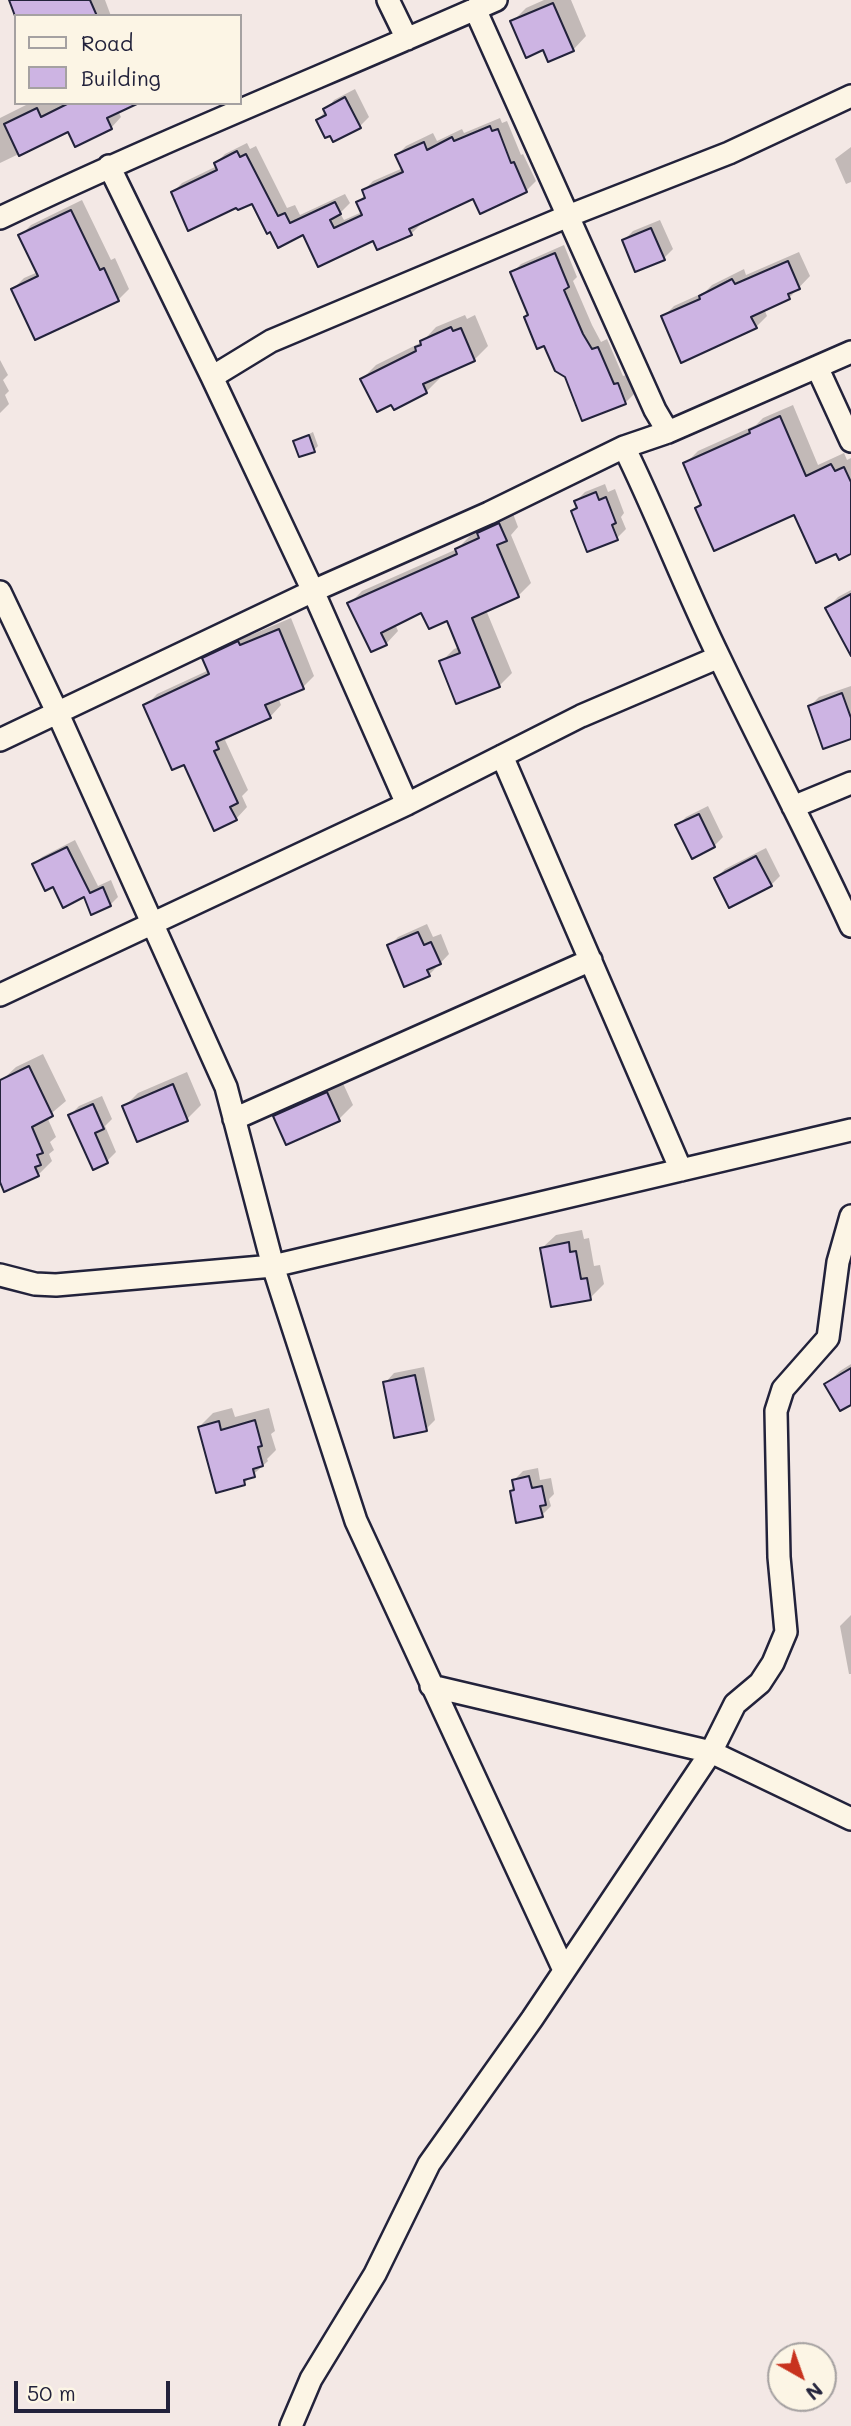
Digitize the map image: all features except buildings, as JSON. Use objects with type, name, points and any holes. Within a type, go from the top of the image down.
[{"type":"street","points":[[388,0],[407,39]]},
{"type":"street","points":[[0,218],[109,166],[496,0]]},
{"type":"street","points":[[475,9],[655,410],[668,432]]},
{"type":"street","points":[[212,377],[271,341],[568,216],[729,153],[851,96]]},
{"type":"street","points":[[109,166],[313,591],[407,804]]},
{"type":"street","points":[[0,740],[313,591],[489,513],[624,447],[668,432],[851,352]]},
{"type":"street","points":[[817,367],[851,442]]},
{"type":"street","points":[[624,447],[652,504],[681,578],[851,926]]},
{"type":"street","points":[[0,592],[226,1087],[273,1266],[356,1521],[564,1970]]},
{"type":"street","points":[[0,995],[407,804],[581,716],[719,657]]},
{"type":"street","points":[[502,755],[681,1170]]},
{"type":"street","points":[[793,807],[851,783]]},
{"type":"street","points":[[234,1119],[591,960]]},
{"type":"street","points":[[0,1275],[35,1284],[56,1285],[273,1266],[851,1130]]},
{"type":"street","points":[[291,2426],[311,2379],[375,2274],[429,2164],[711,1752],[735,1704],[760,1683],[773,1663],[786,1632],[779,1557],[776,1411],[783,1389],[828,1338],[838,1262],[851,1216]]},
{"type":"street","points":[[432,1686],[711,1752],[851,1819]]}]
